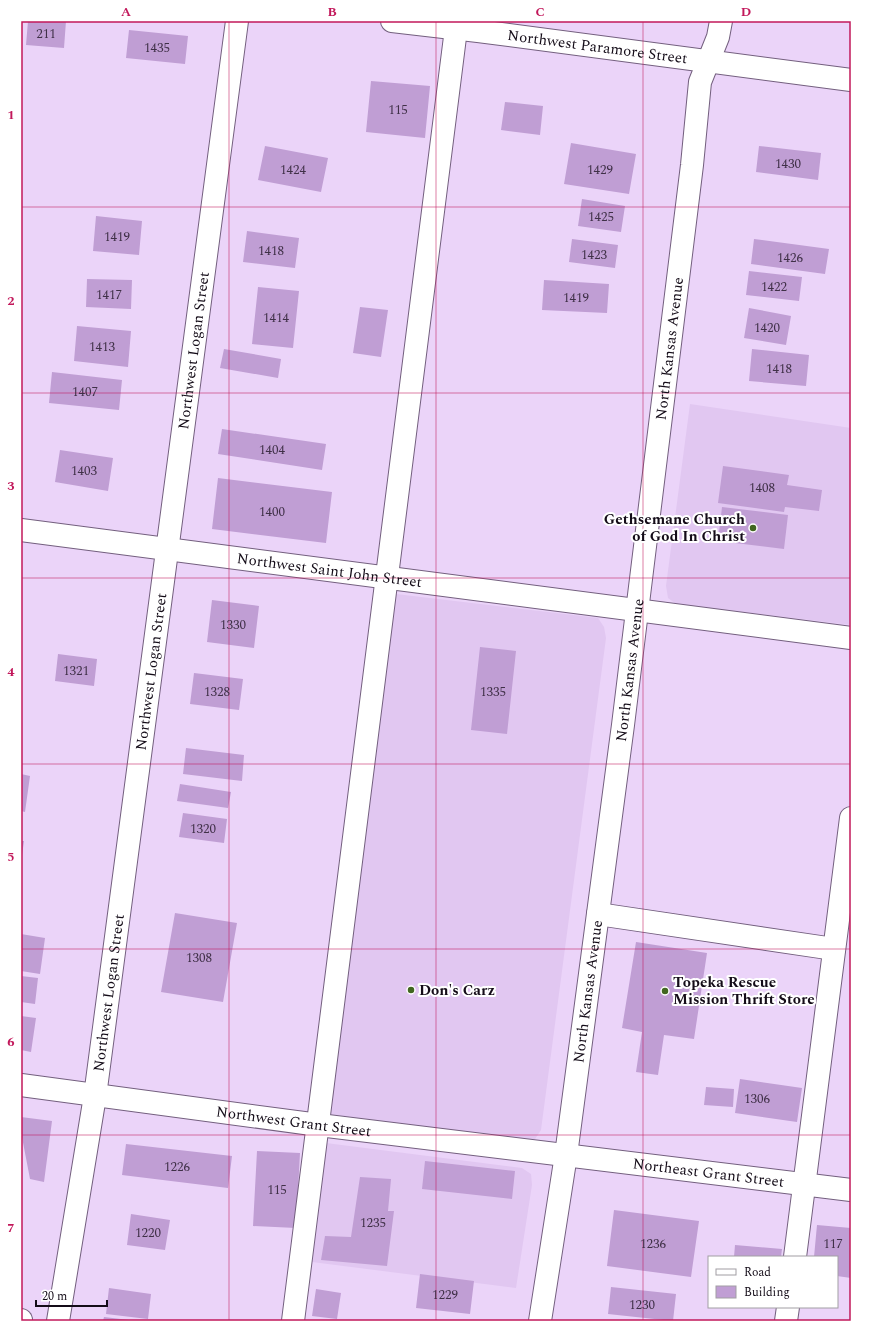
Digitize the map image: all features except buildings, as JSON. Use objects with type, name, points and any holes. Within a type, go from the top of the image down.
[{"type":"street","name":"Northwest Logan Street","points":[[58,1321],[95,1096],[237,21]]},
{"type":"street","name":"Northwest Paramore Street","points":[[392,21],[456,29],[478,26],[708,62],[851,80]]},
{"type":"street","name":"North Kansas Avenue","points":[[540,1321],[566,1156],[638,610],[692,166],[700,82],[718,37],[721,21]]},
{"type":"street","points":[[293,1321],[319,1125],[456,29]]},
{"type":"street","name":"Northwest Saint John Street","points":[[21,530],[851,638]]},
{"type":"street","points":[[795,1256],[851,818]]},
{"type":"street","points":[[598,914],[834,949]]},
{"type":"street","name":"Northwest Grant Street","points":[[21,1084],[95,1096],[566,1156]]},
{"type":"street","name":"Northeast Grant Street","points":[[566,1156],[851,1190]]},
{"type":"street","points":[[786,1321],[788,1308]]},
{"type":"shaded area","points":[[690,404],[851,428],[851,625],[676,604],[668,598],[666,586]]},
{"type":"shaded area","points":[[396,594],[598,618],[604,627],[606,638],[541,1130],[535,1139],[527,1140],[329,1114]]},
{"type":"shaded area","points":[[326,1143],[522,1168],[531,1174],[532,1185],[516,1288],[312,1262]]},
{"type":"place","name":"Gethsemane Church of God In Christ","points":[[753,528]]},
{"type":"place","name":"Don's Carz","points":[[411,990]]},
{"type":"place","name":"Topeka Rescue Mission Thrift Store","points":[[665,991]]}]
